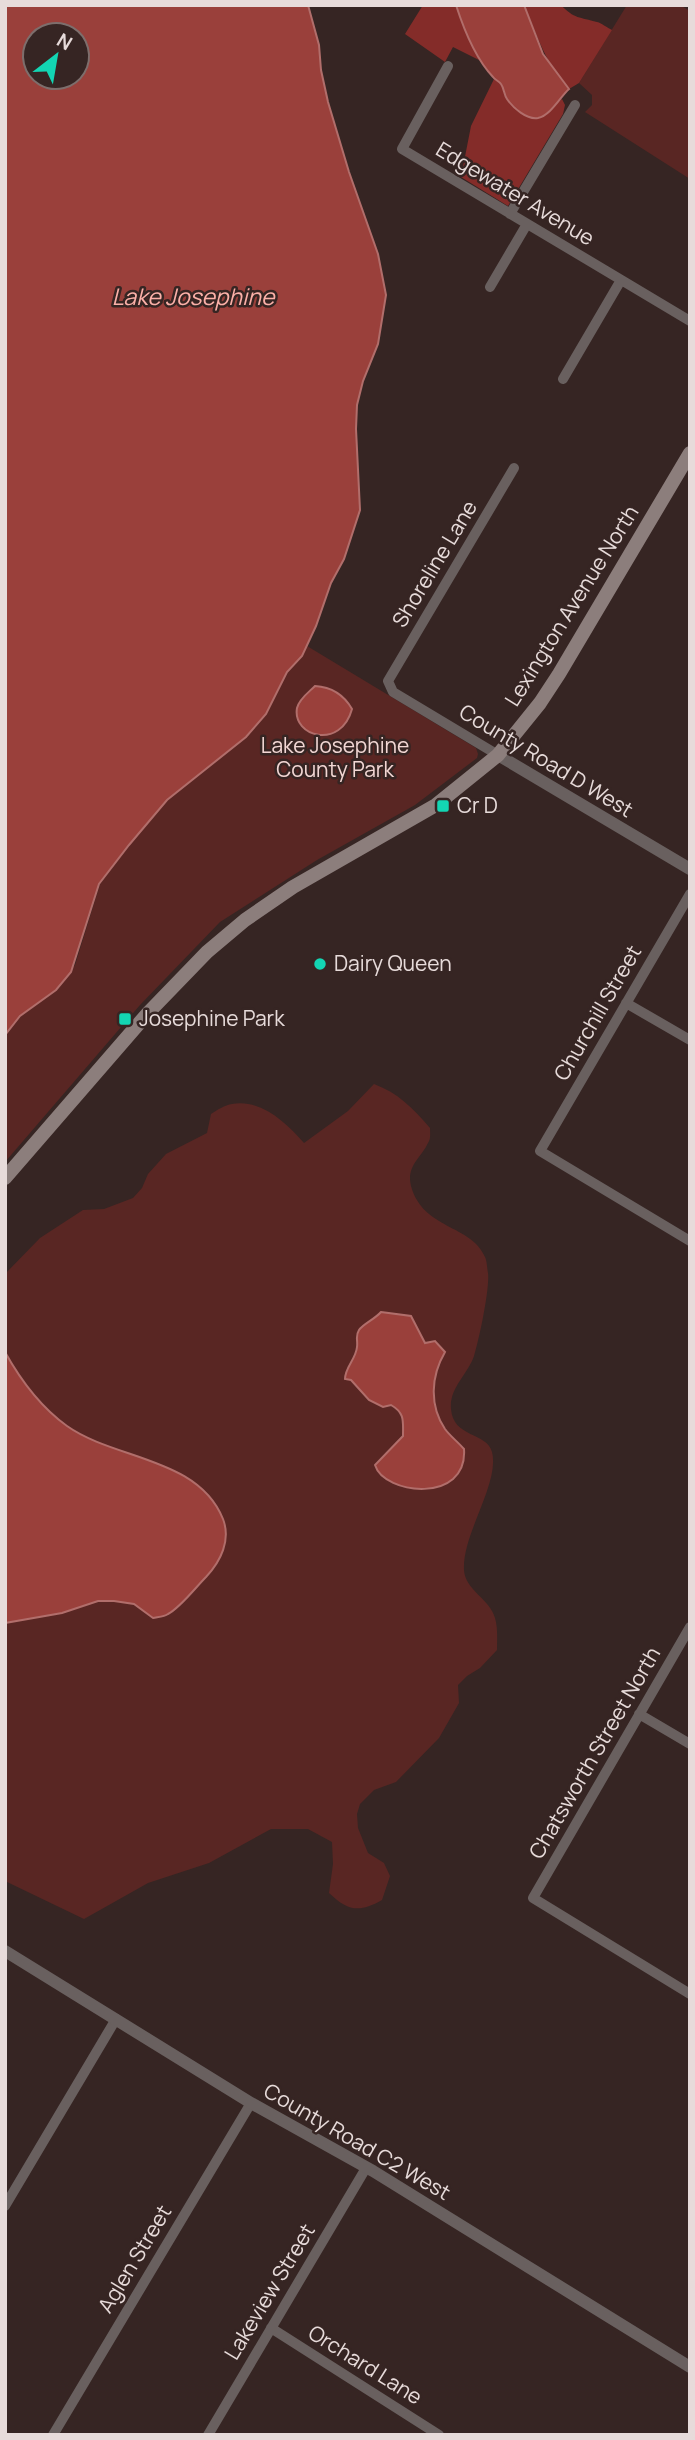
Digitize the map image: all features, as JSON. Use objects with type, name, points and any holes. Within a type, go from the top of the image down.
[{"type":"main road","name":"Lexington Avenue North","points":[[5,1178],[148,1013],[207,952],[245,920],[293,887],[436,805],[498,755],[540,703],[559,674],[690,453]]},
{"type":"street","name":"Edgewater Avenue","points":[[449,66],[402,149],[690,321]]},
{"type":"street","points":[[510,214],[575,105]]},
{"type":"street","points":[[491,287],[527,223]]},
{"type":"street","points":[[563,379],[621,280]]},
{"type":"street","name":"Shoreline Lane","points":[[388,681],[514,468]]},
{"type":"street","name":"County Road D West","points":[[388,681],[393,692],[690,869]]},
{"type":"street","name":"Churchill Street","points":[[690,894],[540,1151],[690,1241]]},
{"type":"street","points":[[626,1003],[690,1040]]},
{"type":"street","name":"Chatsworth Street North","points":[[690,1627],[533,1898],[690,1994]]},
{"type":"street","points":[[639,1714],[690,1744]]},
{"type":"street","name":"County Road C2 West","points":[[5,1951],[690,2367]]},
{"type":"street","points":[[5,2207],[116,2020]]},
{"type":"street","name":"Aglen Street","points":[[53,2435],[251,2102]]},
{"type":"street","name":"Lakeview Street","points":[[208,2435],[366,2168]]},
{"type":"street","name":"Orchard Lane","points":[[271,2329],[439,2435]]},
{"type":"green space","points":[[627,5],[680,5],[690,11],[690,179],[585,112],[592,105],[592,95],[579,83]]},
{"type":"green space","name":"Lake Josephine County Park","points":[[307,646],[476,748],[477,758],[415,805],[317,860],[220,922],[140,1005],[5,1162],[5,1035],[20,1016],[56,990],[75,965],[100,884],[129,845],[167,800],[246,737],[266,714],[287,672],[302,656]]},
{"type":"green space","points":[[374,1084],[405,1102],[430,1128],[429,1141],[411,1173],[411,1186],[417,1200],[436,1219],[469,1238],[478,1246],[486,1260],[487,1290],[479,1338],[471,1363],[453,1394],[451,1409],[458,1425],[484,1441],[492,1452],[491,1478],[469,1541],[464,1570],[465,1577],[495,1618],[497,1650],[458,1685],[459,1703],[439,1738],[396,1782],[374,1790],[360,1804],[357,1814],[358,1828],[368,1853],[384,1863],[390,1876],[382,1900],[360,1908],[342,1904],[329,1893],[333,1864],[332,1842],[308,1829],[271,1829],[209,1863],[148,1883],[84,1919],[5,1881],[5,1274],[40,1238],[83,1210],[104,1209],[133,1198],[142,1188],[148,1174],[166,1154],[207,1133],[211,1114],[221,1108],[243,1103],[263,1109],[281,1121],[304,1143],[348,1111]]},
{"type":"shaded area","points":[[423,5],[456,5],[481,61],[453,47],[445,62],[405,34]]},
{"type":"shaded area","points":[[524,5],[561,5],[574,15],[612,30],[579,83],[569,89],[561,80],[543,49]]},
{"type":"shaded area","points":[[494,79],[501,83],[505,96],[554,105],[562,99],[565,105],[563,114],[508,206],[461,177],[471,126]]},
{"type":"water","name":"Lake Josephine","points":[[5,5],[308,5],[319,45],[328,102],[378,254],[386,295],[378,344],[363,381],[357,405],[360,510],[344,559],[331,583],[316,626],[302,656],[287,672],[266,714],[246,737],[167,800],[129,845],[99,884],[71,972],[56,990],[20,1016],[5,1035]]},
{"type":"water","points":[[456,5],[524,5],[543,54],[569,89],[547,113],[538,118],[529,117],[510,102],[501,84],[475,52]]},
{"type":"water","points":[[315,686],[337,693],[352,709],[346,722],[338,730],[328,734],[309,732],[297,718],[298,705]]},
{"type":"water","points":[[381,1312],[411,1316],[425,1343],[435,1341],[445,1352],[437,1371],[434,1400],[445,1429],[464,1449],[462,1467],[453,1479],[440,1486],[408,1488],[393,1483],[382,1475],[375,1465],[403,1436],[401,1414],[391,1405],[383,1407],[369,1400],[351,1380],[345,1379],[356,1351],[358,1332]]},
{"type":"water","points":[[5,1352],[32,1392],[67,1426],[86,1437],[175,1471],[195,1483],[211,1499],[225,1527],[223,1550],[211,1571],[173,1611],[153,1618],[134,1604],[98,1601],[62,1613],[5,1623]]},
{"type":"place","name":"Cr D","points":[[443,806]]},
{"type":"place","name":"Dairy Queen","points":[[320,964]]},
{"type":"place","name":"Josephine Park","points":[[125,1019]]}]
